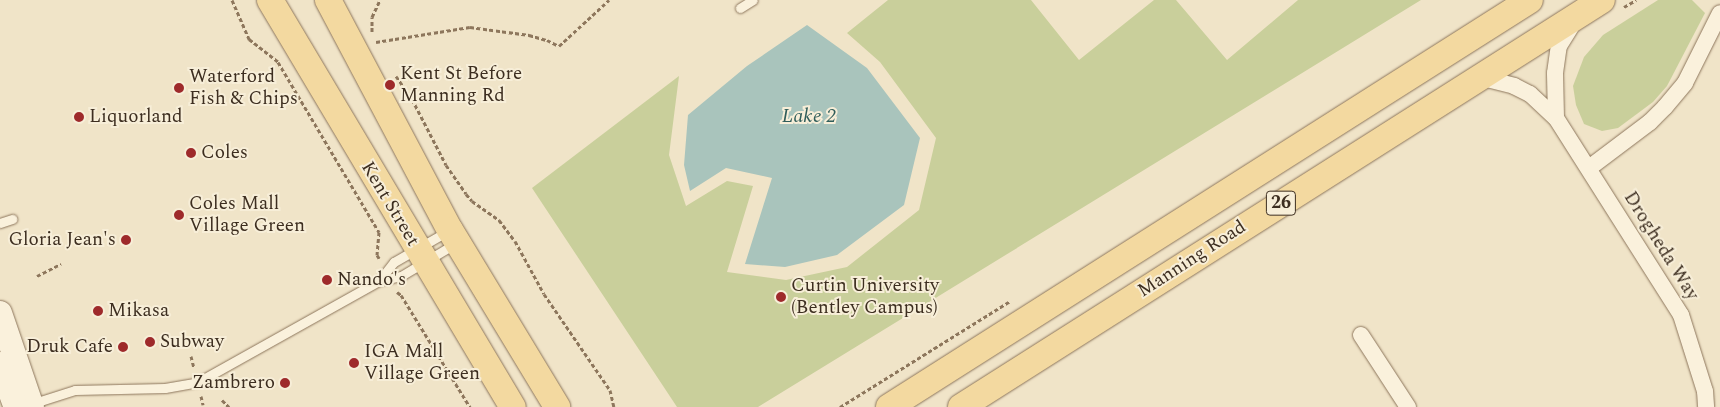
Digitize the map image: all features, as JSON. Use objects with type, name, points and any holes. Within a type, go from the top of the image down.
[{"type":"main road","name":"Kent Street","points":[[270,0],[513,407]]},
{"type":"main road","name":"Kent Street","points":[[328,0],[454,236],[524,349],[557,407]]},
{"type":"main road","name":"Manning Road","points":[[889,407],[1530,0]]},
{"type":"main road","name":"Manning Road","points":[[961,407],[1479,77],[1601,7]]},
{"type":"street","points":[[1556,118],[1555,73],[1559,46],[1601,7]]},
{"type":"street","points":[[1589,168],[1650,122],[1665,107],[1685,83],[1716,30],[1720,13]]},
{"type":"street","name":"Drogheda Way","points":[[1479,77],[1514,86],[1530,94],[1556,118],[1681,315],[1705,391],[1706,407]]},
{"type":"street","points":[[0,313],[25,406]]},
{"type":"street","points":[[1361,335],[1408,407]]},
{"type":"street","points":[[0,364],[25,406]]},
{"type":"lane","points":[[740,8],[753,0]]},
{"type":"lane","points":[[0,223],[12,219]]},
{"type":"lane","points":[[388,275],[402,276],[421,255],[454,236]]},
{"type":"lane","points":[[25,406],[75,390],[165,388],[198,382],[388,275],[394,262],[421,255],[454,236]]},
{"type":"path","points":[[232,0],[249,39],[278,62],[379,232],[377,255],[395,291],[401,295],[470,407]]},
{"type":"path","points":[[380,0],[372,17],[371,45],[381,40],[470,27],[529,35],[547,40],[559,46],[609,0]]},
{"type":"path","points":[[1601,7],[1636,0]]},
{"type":"path","points":[[392,71],[412,99],[446,165],[466,194],[472,201],[499,220],[511,234],[544,294],[610,390],[614,407]]},
{"type":"path","points":[[37,276],[61,264]]},
{"type":"path","points":[[222,400],[229,407]]},
{"type":"green space","points":[[888,0],[1031,0],[1079,60],[1154,0],[1176,0],[1227,60],[1298,0],[1421,0],[758,407],[677,407],[532,188],[679,76],[669,155],[686,206],[727,181],[753,186],[727,272],[786,280],[847,267],[919,210],[936,138],[880,62],[847,33]]},
{"type":"green space","points":[[1658,0],[1692,0],[1705,13],[1667,86],[1653,102],[1618,128],[1602,131],[1584,124],[1576,105],[1573,86],[1584,57],[1603,35]]},
{"type":"water","name":"Lake 2","points":[[807,25],[867,68],[920,138],[904,205],[837,255],[785,267],[745,264],[772,178],[726,168],[690,191],[684,165],[688,115],[747,66]]},
{"type":"place","name":"Kent St Before Manning Rd","points":[[390,85]]},
{"type":"place","name":"Waterford Fish & Chips","points":[[179,88]]},
{"type":"place","name":"Liquorland","points":[[79,117]]},
{"type":"place","name":"Coles","points":[[191,153]]},
{"type":"place","name":"Coles Mall Village Green","points":[[179,215]]},
{"type":"place","name":"Gloria Jean's","points":[[126,240]]},
{"type":"place","name":"Nando's","points":[[327,280]]},
{"type":"place","name":"Curtin University (Bentley Campus)","points":[[781,297]]},
{"type":"place","name":"Mikasa","points":[[98,311]]},
{"type":"place","name":"Subway","points":[[150,342]]},
{"type":"place","name":"Druk Cafe","points":[[123,347]]},
{"type":"place","name":"IGA Mall Village Green","points":[[354,363]]},
{"type":"place","name":"Zambrero","points":[[285,383]]}]
